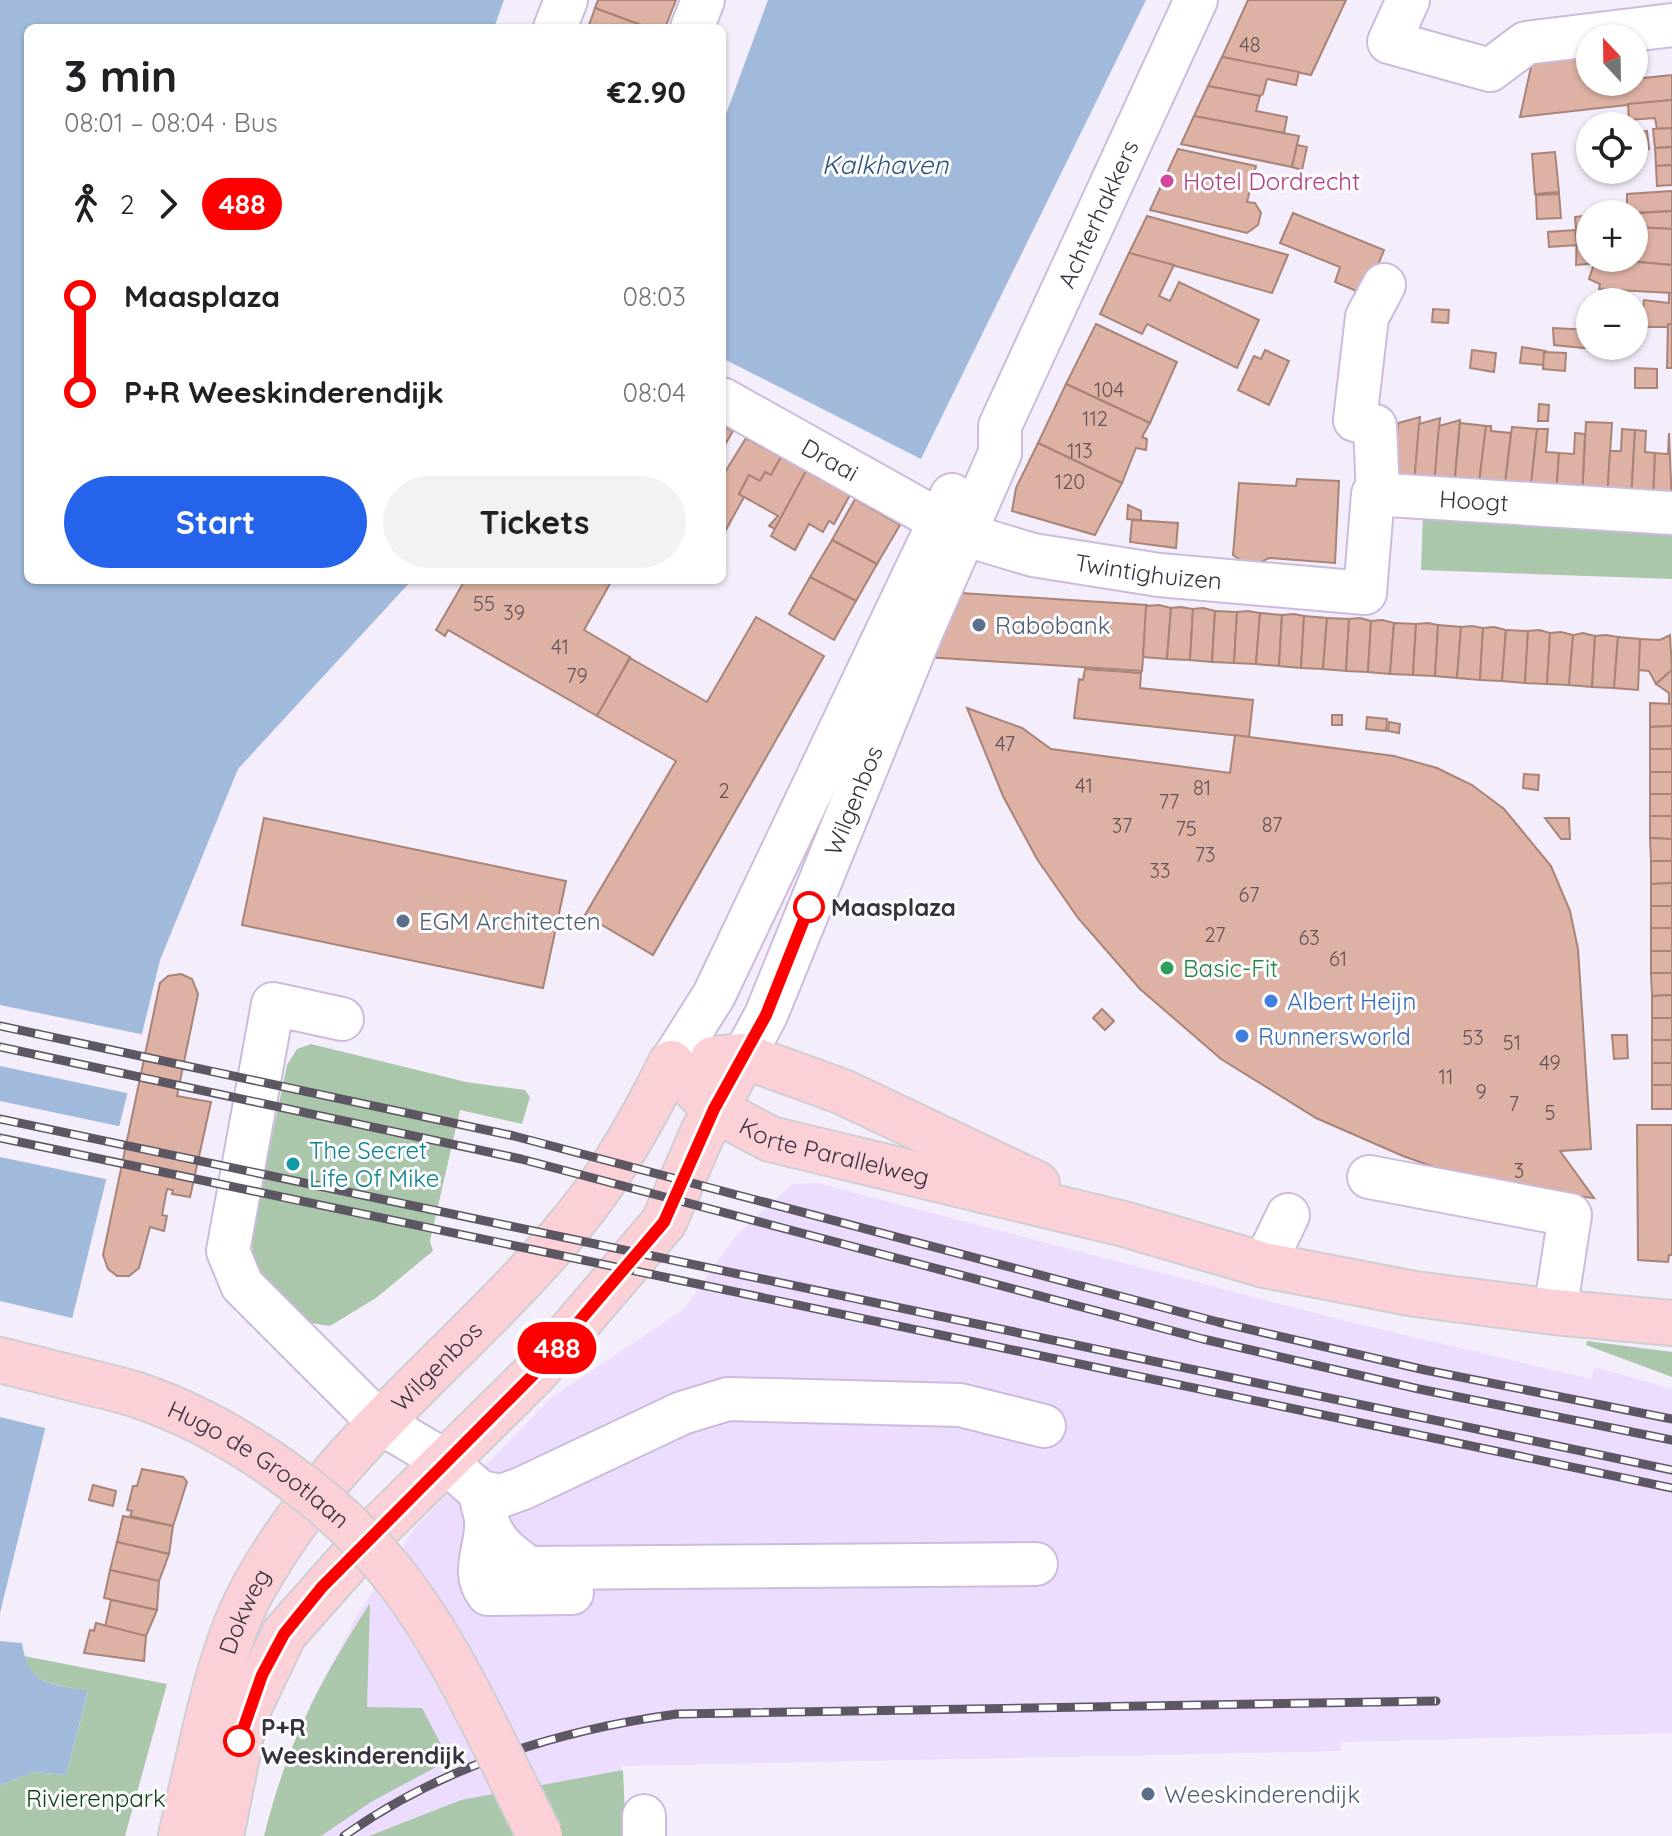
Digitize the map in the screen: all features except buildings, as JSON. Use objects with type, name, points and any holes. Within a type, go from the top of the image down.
[{"type":"main road","name":"Korte Parallelweg","points":[[671,1063],[744,1056],[843,1092],[1124,1224]]},
{"type":"main road","name":"Wilgenbos","points":[[445,1461],[535,1373],[664,1222],[714,1109],[744,1056]]},
{"type":"main road","name":"Korte Parallelweg","points":[[671,1063],[714,1109],[770,1139],[1124,1224],[1264,1265],[1415,1294],[1672,1323]]},
{"type":"main road","name":"Wilgenbos","points":[[379,1422],[507,1295],[588,1203],[650,1105],[671,1063]]},
{"type":"main road","name":"Hugo de Grootlaan","points":[[0,1360],[137,1395],[173,1410],[259,1456],[334,1512],[398,1580],[462,1682],[540,1836]]},
{"type":"main road","name":"Dokweg","points":[[181,1836],[236,1622],[254,1585],[304,1512],[379,1422]]},
{"type":"main road","name":"Dokweg","points":[[221,1836],[245,1716],[284,1634],[322,1587],[445,1461]]},
{"type":"street","points":[[557,24],[566,0]]},
{"type":"street","points":[[694,24],[703,0]]},
{"type":"street","name":"Achterhakkers","points":[[953,528],[977,446],[1000,426],[1196,0]]},
{"type":"street","points":[[1408,0],[1389,42],[1490,70],[1526,43],[1672,25]]},
{"type":"street","points":[[1378,494],[1375,426],[1355,420],[1367,317],[1384,285]]},
{"type":"street","name":"Draai","points":[[726,401],[953,528]]},
{"type":"street","name":"Twintighuizen","points":[[953,528],[1033,555],[1159,575],[1365,593],[1373,494],[1378,494]]},
{"type":"street","name":"Hoogt","points":[[1378,494],[1672,513]]},
{"type":"street","name":"Wilgenbos","points":[[744,1056],[766,1015],[913,684],[953,528]]},
{"type":"street","name":"Wilgenbos","points":[[671,1063],[714,995],[953,528]]},
{"type":"street","name":"Wilgenbos","points":[[342,1019],[273,1004],[228,1251],[242,1285],[379,1422],[445,1461]]},
{"type":"street","points":[[1369,1177],[1570,1215],[1555,1312]]},
{"type":"street","points":[[1264,1265],[1288,1215]]},
{"type":"street","points":[[483,1509],[501,1496],[682,1413],[728,1399],[960,1405],[1044,1426]]},
{"type":"street","points":[[445,1461],[483,1509],[508,1553],[529,1568],[1036,1564]]},
{"type":"street","points":[[483,1509],[479,1568],[482,1585],[490,1594],[692,1591]]},
{"type":"shaded area","points":[[817,1183],[1346,1321],[1591,1379],[1595,1367],[1672,1389],[1672,1733],[1341,1742],[1341,1751],[621,1766],[622,1791],[417,1836],[281,1836],[311,1702],[361,1609],[415,1528],[471,1469],[486,1465],[552,1397],[683,1310],[738,1233],[793,1184]]},
{"type":"green space","points":[[1423,513],[1672,522],[1672,579],[1421,570]]},
{"type":"green space","points":[[311,1044],[466,1082],[525,1090],[530,1097],[522,1124],[460,1110],[430,1241],[433,1251],[376,1298],[330,1326],[310,1323],[267,1282],[254,1260],[251,1237],[287,1065],[297,1049]]},
{"type":"green space","points":[[1587,1341],[1672,1352],[1672,1377],[1586,1345]]},
{"type":"green space","points":[[370,1603],[367,1707],[422,1708],[449,1760],[371,1802],[321,1836],[264,1836],[283,1772],[306,1715]]},
{"type":"green space","name":"Rivierenpark","points":[[24,1656],[167,1684],[125,1836],[0,1836],[0,1785],[34,1772],[66,1775],[88,1692],[40,1679],[33,1674]]},
{"type":"green space","points":[[623,1770],[626,1836],[369,1836],[461,1800]]},
{"type":"water","points":[[0,0],[504,0],[495,24],[24,24],[24,584],[408,584],[238,769],[160,960],[0,1613]]},
{"type":"water","name":"Kalkhaven","points":[[768,0],[1146,0],[921,459],[726,360],[726,114]]},
{"type":"water","points":[[0,1641],[22,1643],[30,1668],[43,1680],[88,1691],[66,1775],[34,1772],[0,1785]]},
{"type":"pier","points":[[0,1005],[145,1035],[131,1094],[0,1066]]},
{"type":"pier","points":[[0,1101],[123,1127],[110,1180],[0,1157]]},
{"type":"pier","points":[[0,1301],[76,1319],[49,1429],[0,1417]]},
{"type":"railway","points":[[0,1026],[514,1136],[1218,1322],[1425,1370],[1672,1419]]},
{"type":"railway","points":[[0,1047],[521,1159],[1203,1339],[1419,1389],[1672,1440]]},
{"type":"railway","points":[[0,1119],[1672,1470]]},
{"type":"railway","points":[[0,1138],[1672,1488]]},
{"type":"railway","points":[[344,1836],[421,1790],[503,1755],[589,1730],[677,1714],[1436,1701]]},
{"type":"bus line","name":"488","points":[[239,1741],[245,1716],[262,1675],[284,1634],[322,1587],[535,1373],[664,1222],[714,1109],[766,1015],[809,907]]},
{"type":"place","name":"Hotel Dordrecht","points":[[1167,181]]},
{"type":"place","name":"Rabobank","points":[[979,625]]},
{"type":"place","name":"Maasplaza","points":[[809,907]]},
{"type":"place","name":"EGM Architecten","points":[[403,921]]},
{"type":"place","name":"Basic-Fit","points":[[1167,968]]},
{"type":"place","name":"Albert Heijn","points":[[1271,1001]]},
{"type":"place","name":"Runnersworld","points":[[1242,1036]]},
{"type":"place","name":"The Secret Life Of Mike","points":[[293,1164]]},
{"type":"place","name":"P+R Weeskinderendijk","points":[[239,1741]]},
{"type":"place","name":"Weeskinderendijk","points":[[1148,1794]]}]
